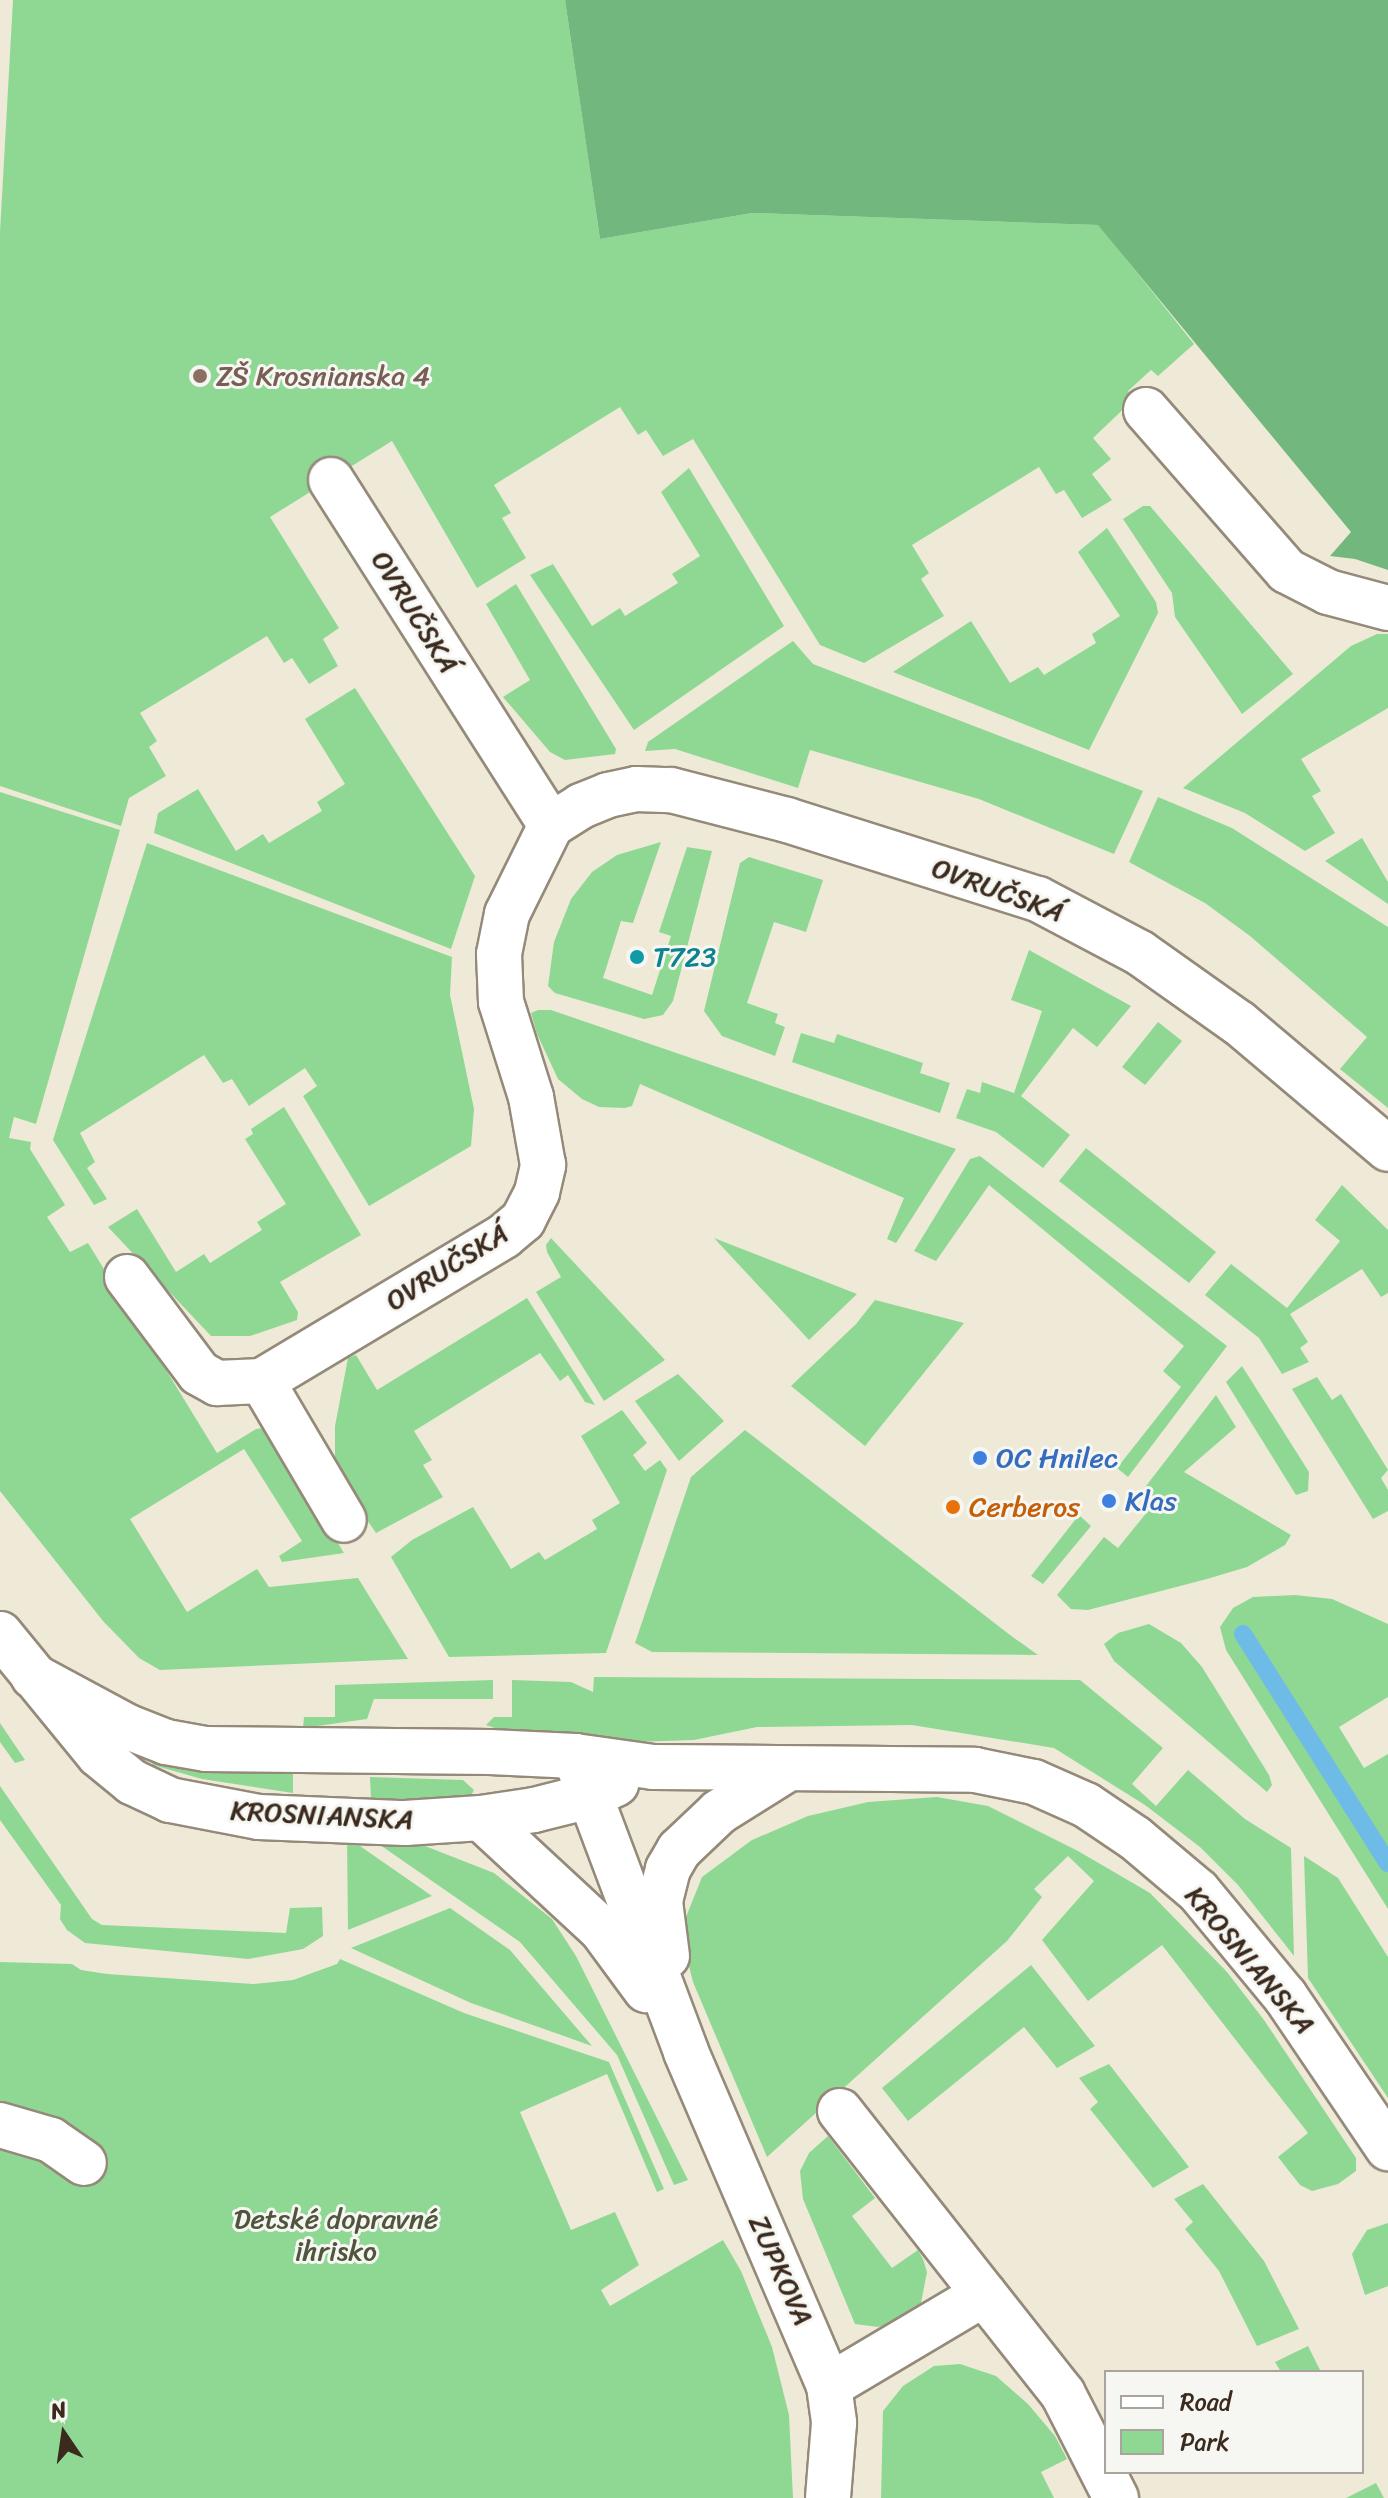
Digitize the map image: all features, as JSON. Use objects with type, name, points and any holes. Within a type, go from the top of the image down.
[{"type":"street","points":[[1146,410],[1287,571],[1328,592],[1388,608]]},
{"type":"street","name":"OVRUČSKÁ","points":[[331,480],[551,825]]},
{"type":"street","name":"OVRUČSKÁ","points":[[127,1277],[199,1373],[217,1383],[262,1381],[504,1236],[523,1220],[531,1207],[543,1165],[539,1134],[501,1002],[499,954],[507,914],[551,825],[581,806],[608,795],[636,789],[671,790],[787,820],[1038,899],[1140,953],[1239,1023],[1323,1090],[1388,1149]]},
{"type":"street","points":[[262,1381],[344,1520]]},
{"type":"street","name":"KROSNIANSKA","points":[[0,1634],[99,1755],[132,1782],[170,1800],[259,1817],[405,1823],[481,1818],[582,1776],[653,1767],[975,1770],[1034,1782],[1086,1805],[1135,1838],[1198,1891],[1293,2007],[1388,2148]]},
{"type":"street","name":"KROSNIANSKA","points":[[33,1676],[128,1727],[166,1742],[206,1749],[490,1752],[582,1776]]},
{"type":"street","points":[[686,2052],[662,1929],[660,1901],[668,1869],[693,1834],[719,1812],[786,1770]]},
{"type":"street","points":[[582,1776],[686,2052]]},
{"type":"street","points":[[481,1818],[601,1929],[627,1961],[686,2052]]},
{"type":"street","name":"ZUPKOVA","points":[[686,2052],[829,2386],[834,2423],[828,2498]]},
{"type":"street","points":[[840,2111],[1063,2394],[1116,2498]]},
{"type":"street","points":[[0,2125],[51,2140],[84,2163]]},
{"type":"street","points":[[829,2386],[984,2294]]},
{"type":"green space","points":[[13,0],[565,0],[600,239],[752,213],[1099,225],[1194,344],[1158,376],[1151,370],[1128,391],[1134,399],[1093,438],[1111,459],[1092,474],[1112,500],[1082,518],[1064,490],[1056,494],[1039,467],[912,545],[929,573],[921,579],[944,616],[864,663],[820,645],[693,439],[663,456],[646,430],[638,435],[620,407],[494,485],[511,513],[502,518],[526,558],[477,588],[392,441],[270,517],[339,628],[323,639],[338,666],[309,684],[292,658],[284,663],[267,636],[140,713],[157,741],[149,747],[166,776],[129,798],[121,826],[0,786],[0,232]]},
{"type":"green space","points":[[565,0],[1388,0],[1388,570],[1355,559],[1330,556],[1351,532],[1098,225],[752,213],[600,239]]},
{"type":"green space","points":[[689,468],[784,626],[634,730],[530,575],[553,564],[592,626],[620,608],[625,616],[678,583],[672,574],[700,556],[661,492]]},
{"type":"green space","points":[[1143,506],[1150,506],[1293,674],[1242,714],[1175,617],[1172,593],[1123,519]]},
{"type":"green space","points":[[1107,528],[1156,602],[1158,613],[1089,750],[893,672],[971,621],[1010,683],[1038,667],[1044,675],[1096,643],[1092,634],[1120,616],[1078,552]]},
{"type":"green space","points":[[516,584],[616,749],[615,754],[565,760],[550,752],[503,697],[530,680],[486,604]]},
{"type":"green space","points":[[1377,634],[1388,634],[1388,708],[1301,759],[1321,791],[1312,796],[1335,833],[1305,851],[1245,813],[1183,788],[1351,646]]},
{"type":"green space","points":[[793,641],[813,664],[1143,791],[1114,854],[979,799],[810,750],[798,788],[675,749],[645,751],[648,742]]},
{"type":"green space","points":[[355,688],[475,876],[451,949],[154,833],[158,813],[198,789],[236,851],[263,834],[269,843],[322,811],[317,802],[345,784],[305,719]]},
{"type":"green space","points":[[0,792],[120,830],[36,1124],[14,1117],[9,1138],[31,1142],[30,1149],[65,1205],[47,1217],[70,1252],[88,1243],[217,1453],[256,1429],[264,1428],[270,1432],[344,1553],[282,1562],[279,1556],[302,1541],[244,1449],[130,1519],[187,1612],[257,1569],[269,1587],[358,1578],[408,1659],[160,1670],[139,1658],[103,1621],[0,1491]]},
{"type":"green space","points":[[1158,797],[1232,828],[1388,927],[1388,1108],[1340,1069],[1367,1037],[1250,936],[1205,903],[1129,862]]},
{"type":"green space","points":[[1362,838],[1388,882],[1388,904],[1325,861]]},
{"type":"green space","points":[[661,842],[633,923],[621,921],[603,978],[652,995],[671,936],[659,932],[687,847],[712,851],[673,1001],[663,1015],[644,1019],[555,993],[548,986],[554,942],[571,899],[592,872],[617,855]]},
{"type":"green space","points":[[147,843],[452,957],[450,995],[474,1109],[471,1146],[369,1206],[303,1096],[317,1086],[305,1068],[249,1106],[232,1079],[223,1083],[204,1055],[80,1133],[95,1162],[87,1168],[107,1199],[94,1205],[53,1140]]},
{"type":"green space","points":[[749,857],[823,880],[806,932],[774,922],[747,1003],[778,1014],[775,1023],[785,1027],[775,1056],[722,1036],[704,1011],[740,863]]},
{"type":"green space","points":[[1029,950],[1131,1006],[1097,1047],[1073,1028],[1021,1096],[1070,1135],[1043,1168],[996,1132],[956,1118],[967,1089],[980,1093],[982,1082],[1014,1093],[1042,1011],[1011,1000]]},
{"type":"green space","points":[[551,1010],[956,1149],[896,1243],[887,1239],[904,1198],[640,1084],[632,1106],[625,1108],[599,1107],[582,1099],[558,1079],[537,1034],[531,1013]]},
{"type":"green space","points":[[1158,1022],[1182,1041],[1145,1085],[1122,1067]]},
{"type":"green space","points":[[801,1033],[834,1043],[837,1034],[923,1063],[920,1073],[950,1083],[940,1113],[792,1062]]},
{"type":"green space","points":[[284,1107],[361,1235],[280,1282],[298,1312],[297,1320],[250,1336],[211,1336],[108,1227],[137,1209],[176,1272],[204,1254],[210,1263],[262,1230],[257,1222],[286,1204],[245,1139],[253,1134],[251,1129]]},
{"type":"green space","points":[[1086,1148],[1216,1252],[1189,1283],[1059,1181]]},
{"type":"green space","points":[[980,1156],[1227,1346],[1128,1477],[1117,1468],[1181,1387],[1163,1371],[1184,1346],[989,1185],[936,1261],[914,1251],[970,1159]]},
{"type":"green space","points":[[1342,1185],[1388,1230],[1388,1293],[1381,1297],[1362,1269],[1290,1314],[1308,1342],[1300,1348],[1309,1362],[1282,1374],[1259,1338],[1205,1295],[1231,1264],[1287,1308],[1340,1241],[1315,1220]]},
{"type":"green space","points":[[551,1238],[665,1360],[604,1401],[536,1292],[561,1277],[547,1252],[546,1245]]},
{"type":"green space","points":[[714,1238],[857,1294],[809,1340]]},
{"type":"green space","points":[[527,1298],[595,1405],[585,1402],[568,1375],[560,1381],[540,1353],[414,1431],[432,1460],[423,1465],[443,1497],[376,1533],[339,1479],[335,1457],[335,1426],[348,1358],[356,1355],[377,1390]]},
{"type":"green space","points":[[875,1300],[964,1323],[865,1446],[791,1386],[856,1324]]},
{"type":"green space","points":[[1242,1366],[1309,1472],[1308,1491],[1296,1495],[1226,1382]]},
{"type":"green space","points":[[678,1374],[724,1421],[679,1461],[635,1401]]},
{"type":"green space","points":[[1317,1377],[1332,1400],[1341,1394],[1388,1470],[1381,1478],[1388,1490],[1388,1511],[1373,1519],[1292,1389]]},
{"type":"green space","points":[[1216,1395],[1236,1427],[1184,1472],[1291,1535],[1285,1545],[1247,1567],[1207,1579],[1088,1610],[1071,1609],[1057,1595],[1104,1537],[1118,1548],[1156,1501],[1143,1490]]},
{"type":"green space","points":[[622,1410],[647,1443],[633,1455],[645,1471],[660,1460],[667,1470],[606,1653],[449,1657],[391,1557],[412,1540],[473,1507],[511,1569],[539,1552],[545,1560],[597,1529],[592,1520],[620,1503],[581,1436]]},
{"type":"green space","points":[[745,1430],[1038,1655],[652,1652],[635,1643],[691,1477]]},
{"type":"green space","points":[[1079,1515],[1091,1526],[1043,1584],[1031,1576]]},
{"type":"green space","points":[[1295,1595],[1332,1599],[1388,1624],[1388,1697],[1339,1727],[1364,1768],[1388,1754],[1388,1909],[1226,1650],[1220,1627],[1233,1608],[1253,1597]]},
{"type":"green space","points":[[1149,1624],[1181,1643],[1202,1667],[1269,1775],[1272,1785],[1267,1792],[1114,1661],[1104,1644],[1118,1633]]},
{"type":"green space","points":[[594,1677],[1080,1680],[1163,1748],[1132,1784],[1156,1806],[1188,1770],[1245,1819],[1291,1848],[1294,1956],[1238,1885],[1200,1847],[1145,1805],[1054,1748],[912,1725],[757,1727],[694,1740],[542,1745],[486,1725],[494,1717],[512,1717],[512,1680],[571,1682],[593,1692]]},
{"type":"green space","points":[[493,1680],[493,1699],[374,1699],[367,1719],[303,1728],[304,1717],[335,1717],[335,1685]]},
{"type":"green space","points":[[0,1723],[25,1760],[15,1763],[0,1742]]},
{"type":"green space","points":[[151,1760],[204,1769],[293,1774],[293,1793],[202,1779],[153,1765]]},
{"type":"green space","points":[[370,1777],[463,1780],[474,1790],[467,1803],[371,1800]]},
{"type":"green space","points":[[0,1786],[92,1919],[102,1925],[286,1933],[290,1908],[322,1907],[323,1936],[303,1949],[248,1959],[85,1943],[67,1930],[60,1919],[61,1905],[0,1820]]},
{"type":"green space","points":[[937,1797],[988,1806],[1078,1851],[1150,1893],[1227,1972],[1264,2020],[1356,2158],[1356,2171],[1338,2184],[1312,2191],[1300,2185],[1278,2157],[1308,2133],[1162,1945],[1088,2001],[1042,1940],[1094,1881],[1068,1856],[1034,1889],[1042,1897],[1007,1941],[767,2157],[693,1982],[685,1950],[686,1917],[702,1877],[752,1840],[808,1816],[868,1802]]},
{"type":"green space","points":[[347,1837],[432,1896],[348,1930]]},
{"type":"green space","points":[[370,1838],[420,1844],[494,1873],[552,1919],[576,1956],[688,2180],[674,2185],[617,2055],[520,1942]]},
{"type":"green space","points":[[1304,1856],[1338,1878],[1388,1957],[1388,2098],[1308,1978]]},
{"type":"green space","points":[[450,1908],[510,1950],[592,2046],[471,2003],[351,1948]]},
{"type":"green space","name":"Detské dopravné ihrisko","points":[[340,1959],[464,2013],[609,2062],[664,2189],[657,2192],[607,2074],[520,2112],[571,2230],[615,2212],[639,2265],[601,2290],[610,2306],[723,2240],[741,2271],[772,2347],[789,2415],[793,2498],[0,2498],[0,2144],[84,2163],[100,2148],[56,2122],[0,2103],[0,1962],[72,1964],[81,1970],[107,1974],[253,1984],[293,1980],[337,1964]]},
{"type":"green space","points":[[1031,1965],[1095,2046],[1057,2068],[1024,2027],[908,2121],[882,2088]]},
{"type":"green space","points":[[1109,2064],[1189,2167],[1153,2188],[1090,2109],[1098,2102],[1079,2078]]},
{"type":"green space","points":[[828,2136],[875,2198],[852,2216],[892,2268],[918,2250],[923,2259],[927,2272],[921,2303],[904,2320],[878,2327],[855,2324],[803,2199],[800,2171],[809,2153]]},
{"type":"green space","points":[[1203,2184],[1264,2261],[1299,2329],[1257,2346],[1219,2271],[1185,2229],[1193,2222],[1174,2199]]},
{"type":"green space","points":[[1388,2223],[1388,2286],[1365,2295],[1352,2254],[1367,2230]]},
{"type":"green space","points":[[1308,2346],[1320,2370],[1280,2370],[1275,2362]]},
{"type":"green space","points":[[960,2364],[996,2376],[1028,2404],[1055,2436],[1067,2459],[1041,2472],[1054,2498],[881,2498],[883,2411],[903,2386],[934,2366]]},
{"type":"green space","points":[[1376,2483],[1384,2498],[1346,2498]]},
{"type":"waterway","points":[[1243,1634],[1388,1863]]},
{"type":"place","name":"ZŠ Krosnianska 4","points":[[200,376]]},
{"type":"place","name":"T723","points":[[637,957]]},
{"type":"place","name":"OC Hnilec","points":[[980,1458]]},
{"type":"place","name":"Klas","points":[[1109,1501]]},
{"type":"place","name":"Cerberos","points":[[953,1507]]}]
